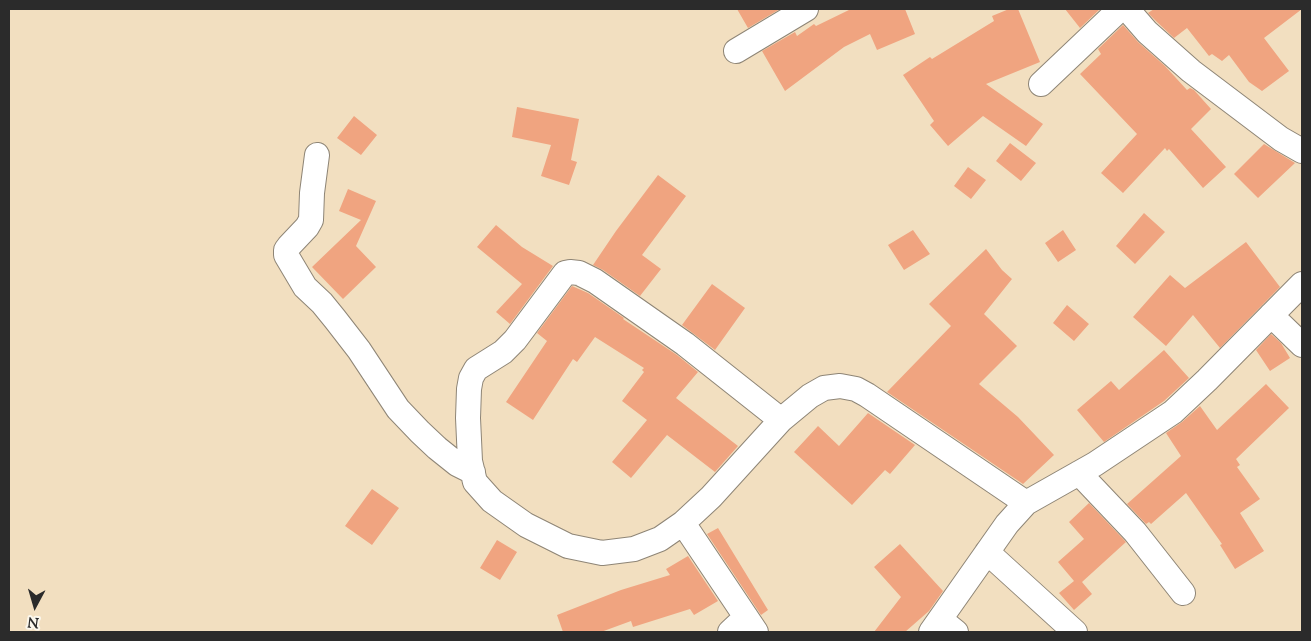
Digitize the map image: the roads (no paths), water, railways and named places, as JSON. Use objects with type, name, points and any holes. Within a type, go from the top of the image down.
[{"type":"street","points":[[736,51],[806,9]]},
{"type":"street","points":[[1041,84],[1120,9]]},
{"type":"street","points":[[1127,9],[1147,32],[1191,71],[1281,139],[1302,151]]},
{"type":"street","points":[[317,155],[311,220],[286,250],[286,255],[305,287],[322,303],[359,350],[398,409],[420,432],[456,464],[473,472]]},
{"type":"street","points":[[781,420],[685,344],[595,281],[579,273],[564,272],[515,340],[503,352],[476,369],[471,378],[468,418],[470,461],[475,482],[492,501],[526,525],[568,546],[602,553],[634,549],[660,539],[683,523],[710,497],[781,420],[810,396],[824,388],[840,386],[856,389],[867,395],[1026,503]]},
{"type":"street","points":[[942,628],[987,552],[1007,524],[1026,503],[1110,454],[1173,412],[1302,284]]},
{"type":"street","points":[[1271,315],[1302,346]]},
{"type":"street","points":[[1079,473],[1135,532],[1183,593]]},
{"type":"street","points":[[683,523],[744,627]]},
{"type":"street","points":[[987,552],[1075,632]]}]
